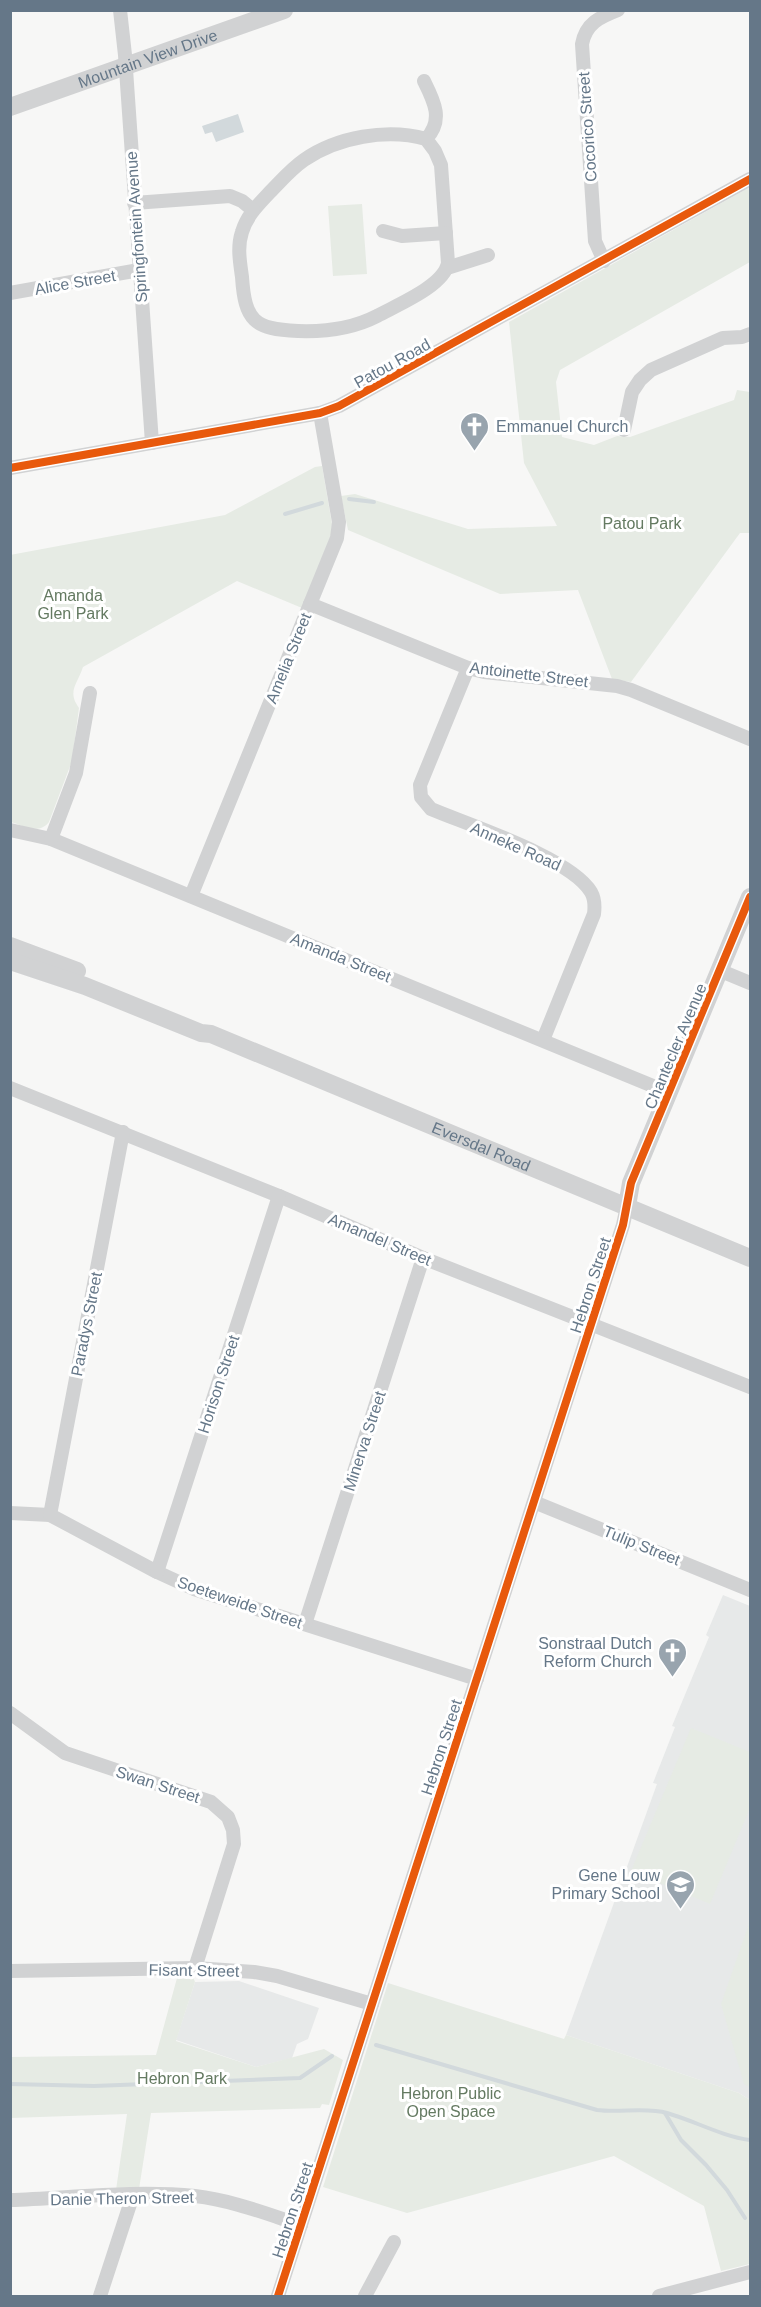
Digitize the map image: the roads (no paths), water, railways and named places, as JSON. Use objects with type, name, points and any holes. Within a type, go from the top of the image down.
[{"type":"street","name":"Springfontein Avenue","points":[[120,10],[152,443]]},
{"type":"street","name":"Mountain View Drive","points":[[10,107],[284,10]]},
{"type":"street","name":"Cocorico Street","points":[[604,261],[595,241],[582,44],[586,31],[596,19],[618,10]]},
{"type":"street","points":[[424,81],[434,100],[437,113],[435,125],[426,139]]},
{"type":"street","points":[[401,134],[426,139],[441,165],[447,268],[440,280],[410,299],[361,324],[342,329],[310,331],[267,328],[249,314],[243,294],[239,246],[243,229],[253,210],[287,175],[321,150],[339,143],[377,135],[401,134]]},
{"type":"street","name":"Patou Road","points":[[10,468],[320,413],[356,399],[750,179]]},
{"type":"street","points":[[134,203],[230,196],[242,201],[253,210]]},
{"type":"street","points":[[383,231],[402,236],[446,233]]},
{"type":"street","points":[[447,268],[488,255]]},
{"type":"street","name":"Alice Street","points":[[10,293],[140,270]]},
{"type":"street","points":[[624,430],[632,392],[651,370],[723,339],[750,334]]},
{"type":"street","name":"Amelia Street","points":[[191,896],[330,557],[339,528],[320,413]]},
{"type":"street","name":"Antoinette Street","points":[[310,604],[468,668],[484,672],[617,686],[750,739]]},
{"type":"street","name":"Anneke Road","points":[[468,668],[420,785],[423,801],[431,809],[561,865],[582,881],[594,898],[595,908],[590,923],[543,1040]]},
{"type":"street","points":[[51,839],[76,773],[90,693]]},
{"type":"street","name":"Amanda Street","points":[[10,830],[51,839],[670,1092]]},
{"type":"street","name":"Chantecler Avenue","points":[[627,1206],[631,1183],[750,897]]},
{"type":"street","name":"Eversdal Road","points":[[10,946],[89,976],[203,1028],[211,1034],[750,1258]]},
{"type":"street","name":"Eversdal Road","points":[[10,961],[85,986],[201,1033],[211,1034]]},
{"type":"street","points":[[720,970],[750,983]]},
{"type":"street","name":"Amandel Street","points":[[10,1088],[279,1196],[423,1258],[750,1387]]},
{"type":"street","name":"Paradys Street","points":[[50,1515],[123,1132]]},
{"type":"street","name":"Horison Street","points":[[157,1572],[279,1196]]},
{"type":"street","name":"Hebron Street","points":[[278,2296],[627,1206]]},
{"type":"street","name":"Minerva Street","points":[[305,1624],[423,1258]]},
{"type":"street","name":"Tulip Street","points":[[534,1502],[750,1590]]},
{"type":"street","name":"Soeteweide Street","points":[[10,1512],[50,1515],[194,1589],[477,1679]]},
{"type":"street","name":"Swan Street","points":[[10,1713],[65,1753],[194,1794],[218,1806],[228,1817],[233,1830],[232,1851],[195,1968]]},
{"type":"street","name":"Fisant Street","points":[[10,1971],[195,1968],[254,1972],[277,1976],[372,2004]]},
{"type":"street","points":[[100,2296],[133,2195]]},
{"type":"street","name":"Danie Theron Street","points":[[10,2200],[133,2195],[209,2198],[301,2225]]},
{"type":"street","points":[[365,2296],[394,2242]]},
{"type":"street","points":[[659,2296],[750,2272]]},
{"type":"waterway","points":[[349,499],[374,502]]},
{"type":"waterway","points":[[285,514],[322,503]]},
{"type":"waterway","points":[[376,2045],[597,2110],[659,2111],[750,2140]]},
{"type":"waterway","points":[[10,2084],[94,2086],[300,2078],[332,2056]]},
{"type":"waterway","points":[[665,2113],[681,2140],[727,2190],[745,2218]]},
{"type":"place","name":"Emmanuel Church","points":[[475,452]]},
{"type":"place","name":"Sonstraal Dutch Reform Church","points":[[673,1678]]},
{"type":"place","name":"Gene Louw Primary School","points":[[681,1910]]},
{"type":"park label","name":"Patou Park","points":[[642,523]]},
{"type":"park label","name":"Amanda Glen Park","points":[[73,604]]},
{"type":"park label","name":"Hebron Park","points":[[182,2078]]},
{"type":"park label","name":"Hebron Public Open Space","points":[[451,2102]]}]
